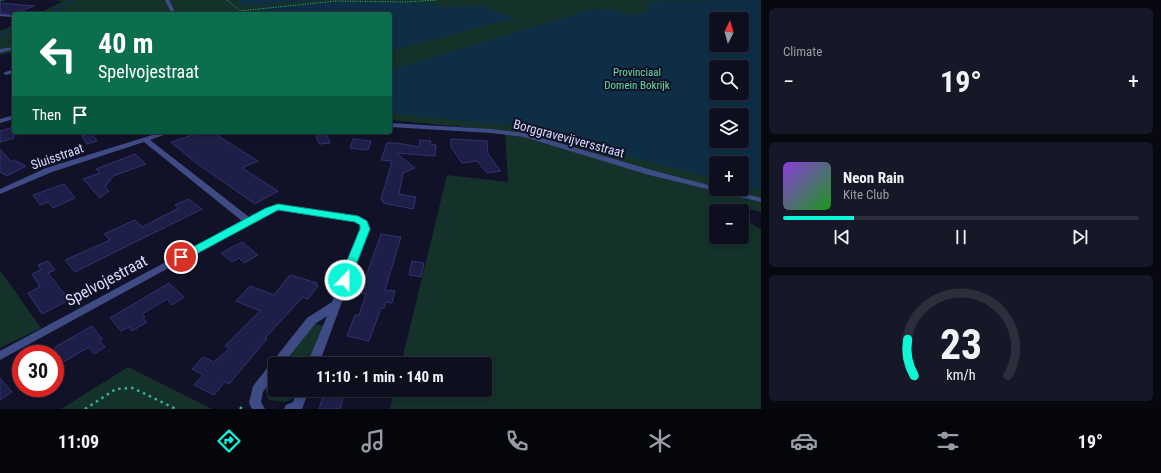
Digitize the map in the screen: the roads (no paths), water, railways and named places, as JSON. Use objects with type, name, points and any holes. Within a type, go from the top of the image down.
[{"type":"street","points":[[168,0],[173,12]]},
{"type":"street","points":[[0,15],[12,16]]},
{"type":"street","points":[[0,51],[12,48]]},
{"type":"street","points":[[6,73],[12,72]]},
{"type":"street","points":[[0,122],[12,118]]},
{"type":"street","name":"Borggravevijversstraat","points":[[392,125],[491,131],[525,135],[645,171],[709,187]]},
{"type":"street","name":"Sluisstraat","points":[[0,192],[50,170],[163,134]]},
{"type":"street","points":[[145,140],[248,221]]},
{"type":"street","name":"Borggravevijversstraat","points":[[745,196],[761,200]]},
{"type":"street","name":"Spelvojestraat","points":[[0,356],[248,221],[278,207],[358,219],[364,224],[365,229],[316,357]]},
{"type":"street","points":[[283,357],[311,321],[335,305]]},
{"type":"street","points":[[259,409],[255,403],[257,390],[268,376]]},
{"type":"street","points":[[290,409],[298,405],[301,397]]},
{"type":"water","points":[[238,0],[319,0],[244,6]]},
{"type":"water","name":"Provinciaal Domein Bokrijk","points":[[761,0],[761,190],[749,187],[749,156],[709,156],[709,177],[513,126],[392,113],[392,69],[593,9],[621,10],[624,14],[638,15],[651,8],[647,4],[662,1]]},
{"type":"water","points":[[334,2],[431,3],[440,7],[482,6],[514,18],[392,50],[392,12],[259,12],[262,9]]},
{"type":"waterway","points":[[50,12],[75,0]]},
{"type":"waterway","points":[[0,36],[12,29]]}]
